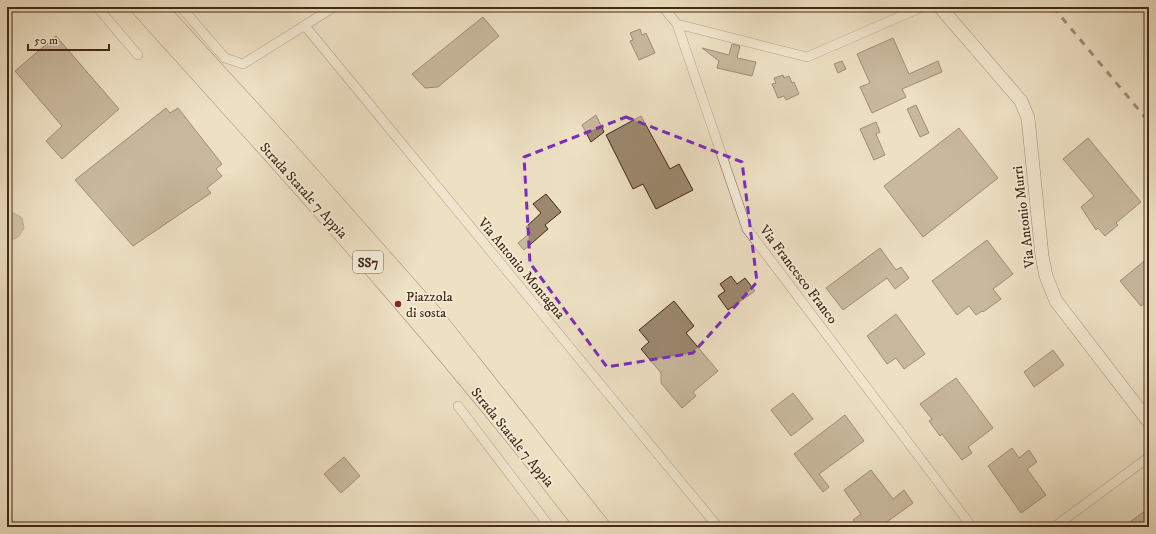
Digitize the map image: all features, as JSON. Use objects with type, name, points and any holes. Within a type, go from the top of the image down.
[{"type":"highway","name":"Strada Statale 7 Appia","points":[[139,7],[376,270],[533,460],[584,527]]},
{"type":"highway","name":"Strada Statale 7 Appia","points":[[158,7],[283,144],[436,317],[602,527]]},
{"type":"highway","points":[[161,7],[180,32]]},
{"type":"street","points":[[97,7],[138,55]]},
{"type":"street","points":[[181,7],[225,58],[243,64],[334,7]]},
{"type":"street","name":"Via Francesco Franco","points":[[663,7],[678,24],[747,229],[972,527]]},
{"type":"street","points":[[678,24],[807,56],[922,7]]},
{"type":"street","name":"Via Antonio Murri","points":[[940,7],[1020,101],[1028,118],[1042,256],[1056,301],[1149,422]]},
{"type":"street","name":"Via Antonio Montagna","points":[[305,26],[718,527]]},
{"type":"street","points":[[458,406],[550,527]]},
{"type":"street","points":[[1054,527],[1149,457]]},
{"type":"highlighted area","points":[[626,117],[742,162],[757,282],[693,353],[607,367],[530,263],[524,157]]},
{"type":"shaded area","points":[[14,213],[22,218],[24,228],[19,236],[14,239],[7,239],[7,214]]},
{"type":"building","points":[[483,17],[499,36],[438,87],[425,88],[412,74]]},
{"type":"building","points":[[640,29],[642,35],[646,33],[655,53],[639,60],[630,41],[633,40],[630,33]]},
{"type":"building","points":[[56,36],[119,109],[62,159],[46,141],[62,126],[15,71]]},
{"type":"building","points":[[893,38],[909,74],[938,61],[942,72],[902,89],[906,97],[872,113],[860,87],[870,83],[857,54]]},
{"type":"building","points":[[732,44],[740,46],[737,58],[756,62],[752,76],[717,68],[719,61],[702,48],[729,55]]},
{"type":"building","points":[[842,61],[846,69],[838,73],[834,64]]},
{"type":"building","points":[[783,75],[784,78],[789,76],[792,83],[794,82],[799,94],[786,100],[784,96],[778,98],[772,84],[776,83],[774,78]]},
{"type":"building","points":[[916,105],[929,133],[920,137],[907,109]]},
{"type":"building","points":[[166,108],[170,113],[178,108],[222,164],[216,169],[222,176],[207,188],[211,193],[133,246],[75,180]]},
{"type":"building","points":[[596,115],[604,132],[591,142],[582,125]]},
{"type":"building","points":[[641,116],[670,169],[679,164],[693,190],[656,209],[643,184],[633,189],[606,135]]},
{"type":"building","points":[[876,122],[880,132],[876,134],[885,155],[874,160],[860,129]]},
{"type":"building","points":[[959,128],[998,178],[923,237],[884,186]]},
{"type":"building","points":[[1088,138],[1141,202],[1116,223],[1118,225],[1105,236],[1098,228],[1096,230],[1081,207],[1094,196],[1063,159]]},
{"type":"building","points":[[546,194],[561,212],[545,225],[548,229],[524,250],[518,243],[530,233],[526,227],[541,213],[533,204]]},
{"type":"building","points":[[987,240],[1013,274],[993,289],[1001,299],[983,312],[982,311],[976,315],[969,306],[957,315],[932,281]]},
{"type":"building","points":[[880,248],[896,270],[901,267],[909,278],[895,289],[887,278],[843,310],[826,288]]},
{"type":"building","points":[[1149,257],[1149,300],[1141,306],[1120,281]]},
{"type":"building","points":[[731,276],[737,284],[745,278],[755,291],[728,310],[718,296],[725,291],[720,284]]},
{"type":"building","points":[[674,301],[694,326],[686,333],[718,371],[693,392],[696,396],[682,408],[661,383],[661,373],[641,349],[649,342],[639,330]]},
{"type":"building","points":[[896,314],[925,354],[904,369],[896,358],[887,364],[867,336]]},
{"type":"building","points":[[1053,350],[1064,365],[1034,387],[1024,372]]},
{"type":"building","points":[[956,378],[993,428],[968,447],[972,453],[962,460],[942,434],[940,436],[929,421],[932,419],[920,404]]},
{"type":"building","points":[[793,393],[813,419],[791,436],[771,410]]},
{"type":"building","points":[[845,415],[864,441],[819,474],[829,487],[823,492],[794,454]]},
{"type":"building","points":[[1012,448],[1019,458],[1029,450],[1037,462],[1027,469],[1046,495],[1021,513],[988,466]]},
{"type":"building","points":[[344,457],[360,476],[341,493],[324,474]]},
{"type":"building","points":[[871,470],[893,499],[904,490],[913,503],[880,527],[859,527],[853,520],[861,514],[844,490]]},
{"type":"building","points":[[1149,508],[1149,527],[1123,527]]},
{"type":"railway","points":[[1053,7],[1149,122]]},
{"type":"place","name":"Piazzola di sosta","points":[[398,304]]}]
